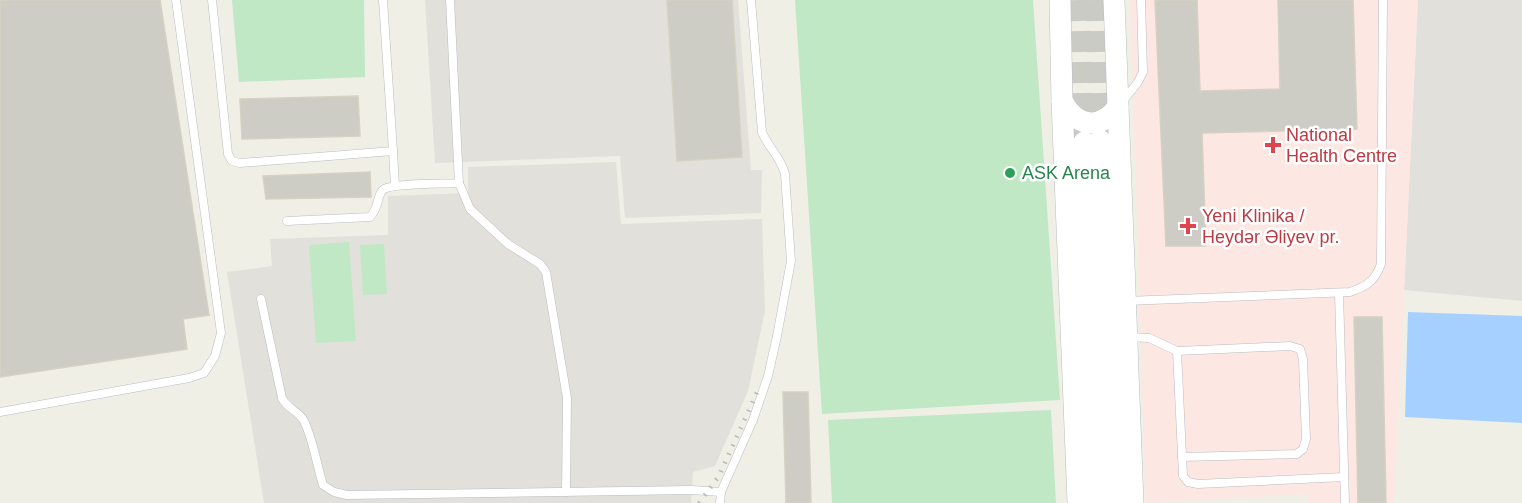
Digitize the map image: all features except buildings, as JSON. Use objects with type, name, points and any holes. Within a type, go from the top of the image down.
[{"type":"main road","points":[[1060,0],[1078,503]]},
{"type":"main road","points":[[1114,0],[1133,503]]},
{"type":"main road","points":[[1062,101],[1068,112],[1084,122],[1094,123],[1105,120],[1118,107]]},
{"type":"main road","points":[[1097,503],[1092,141],[1114,503]]},
{"type":"lane","points":[[0,412],[189,378],[204,374],[215,356],[221,333],[176,0]]},
{"type":"lane","points":[[212,0],[228,154],[232,160],[240,163],[393,151]]},
{"type":"lane","points":[[383,0],[395,186]]},
{"type":"lane","points":[[450,0],[459,183],[470,209],[508,244],[540,264],[546,272],[567,398],[566,492]]},
{"type":"lane","points":[[720,503],[721,492],[753,420],[768,376],[791,261],[785,174],[782,163],[762,132],[751,0]]},
{"type":"lane","points":[[1118,107],[1143,72],[1141,0]]},
{"type":"lane","points":[[1125,301],[1350,292],[1366,287],[1377,276],[1381,264],[1383,0]]},
{"type":"lane","points":[[287,221],[370,217],[376,212],[381,192],[384,189],[395,186],[459,183]]},
{"type":"lane","points":[[1339,292],[1345,503]]},
{"type":"lane","points":[[261,299],[282,398],[286,406],[297,412],[304,421],[323,485],[334,492],[347,495],[692,490],[721,492]]},
{"type":"lane","points":[[1126,337],[1149,339],[1177,351],[1290,345],[1299,349],[1304,359],[1306,439],[1303,449],[1297,454],[1182,457]]},
{"type":"lane","points":[[1177,351],[1183,476],[1188,482],[1198,484],[1344,477]]},
{"type":"shaded area","points":[[425,0],[738,0],[751,170],[762,170],[761,213],[625,218],[620,156],[435,163]]},
{"type":"shaded area","name":"National Health Centre","points":[[1130,0],[1418,0],[1394,503],[1307,503],[1307,494],[1146,503]]},
{"type":"shaded area","points":[[1418,0],[1522,0],[1522,301],[1404,290]]},
{"type":"shaded area","points":[[616,162],[621,224],[762,219],[765,311],[748,391],[715,466],[693,472],[691,503],[264,503],[227,272],[272,266],[270,239],[388,235],[388,196],[468,193],[468,167]]},
{"type":"green space","points":[[232,0],[364,0],[365,77],[239,82]]},
{"type":"green space","points":[[795,0],[1033,0],[1060,400],[822,414]]},
{"type":"green space","points":[[349,242],[356,341],[316,343],[309,245]]},
{"type":"green space","points":[[384,244],[387,294],[363,295],[360,245]]},
{"type":"green space","points":[[1051,410],[1056,503],[832,503],[828,420]]},
{"type":"water","points":[[1408,312],[1522,316],[1522,423],[1405,417]]},
{"type":"tunnel","points":[[1080,0],[1083,137]]},
{"type":"tunnel","points":[[1096,0],[1100,137]]},
{"type":"railway","points":[[699,503],[719,476],[758,390]]},
{"type":"place","name":"National Health Centre","points":[[1273,145]]},
{"type":"place","name":"ASK Arena","points":[[1010,173]]},
{"type":"place","name":"Yeni Klinika / Heydər Əliyev pr.","points":[[1188,226]]}]
